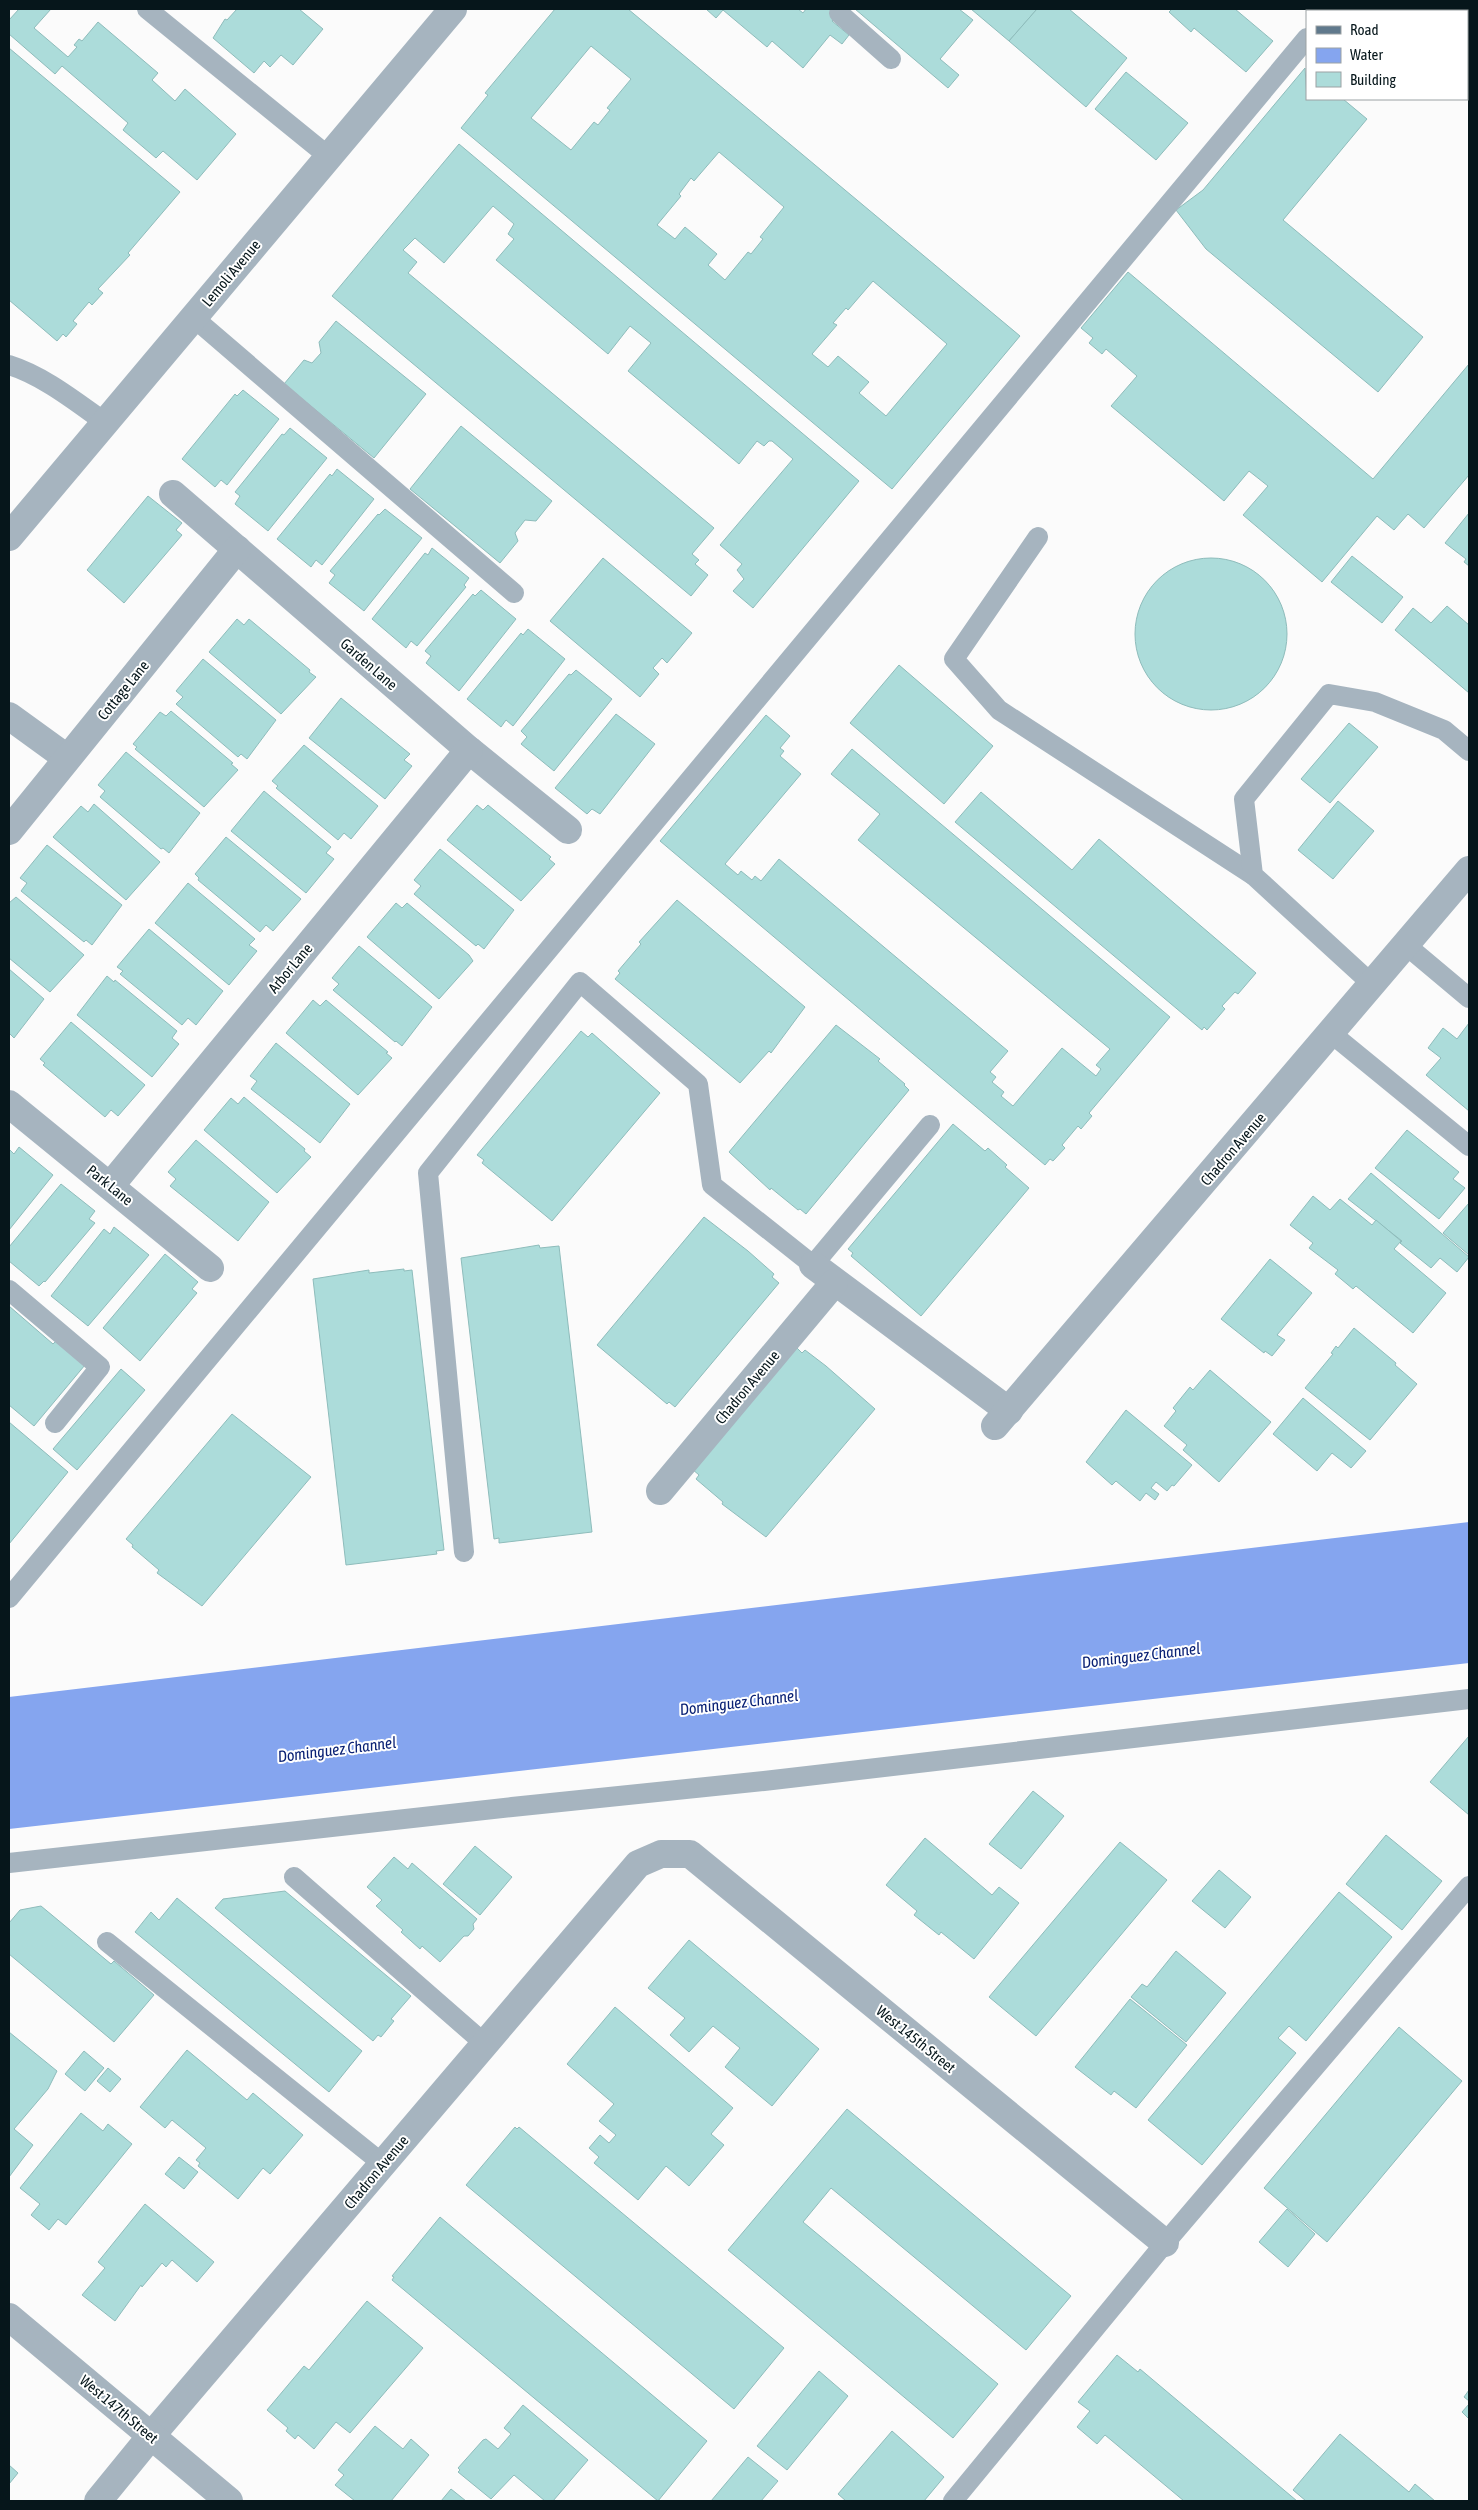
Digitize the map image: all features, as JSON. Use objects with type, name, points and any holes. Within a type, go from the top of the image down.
[{"type":"street","name":"Lemoli Avenue","points":[[9,537],[453,9]]},
{"type":"street","name":"Garden Lane","points":[[173,494],[469,750],[568,830]]},
{"type":"street","name":"Cottage Lane","points":[[9,830],[236,549]]},
{"type":"street","points":[[9,716],[67,758]]},
{"type":"street","name":"Arbor Lane","points":[[111,1185],[469,750]]},
{"type":"street","name":"Chadron Avenue","points":[[660,1491],[834,1283],[1002,1418],[1407,946],[1469,870]]},
{"type":"street","name":"Park Lane","points":[[9,1104],[111,1185],[210,1268]]},
{"type":"street","points":[[813,1265],[834,1283]]},
{"type":"street","name":"Chadron Avenue","points":[[98,2501],[151,2436],[638,1864],[661,1854]]},
{"type":"street","name":"West 145th Street","points":[[661,1854],[690,1854],[1165,2243]]},
{"type":"street","name":"West 147th Street","points":[[9,2317],[229,2501]]},
{"type":"lane","points":[[146,9],[328,156]]},
{"type":"lane","points":[[839,13],[891,59]]},
{"type":"lane","points":[[9,1598],[1306,39]]},
{"type":"lane","points":[[194,318],[514,593]]},
{"type":"lane","points":[[9,366],[22,369],[66,395],[106,423]]},
{"type":"lane","points":[[1038,537],[954,659],[999,710],[1253,875],[1373,985]]},
{"type":"lane","points":[[1253,875],[1244,799],[1329,694],[1374,702],[1444,730],[1469,751]]},
{"type":"lane","points":[[1407,946],[1469,998]]},
{"type":"lane","points":[[464,1552],[428,1173],[580,982],[698,1084],[712,1185],[813,1265],[930,1125]]},
{"type":"lane","points":[[1332,1034],[1469,1146]]},
{"type":"lane","points":[[9,1290],[100,1367],[55,1423]]},
{"type":"lane","points":[[9,1864],[512,1807],[764,1781],[1469,1699]]},
{"type":"lane","points":[[294,1877],[485,2044]]},
{"type":"lane","points":[[953,2501],[1165,2243],[1469,1886]]},
{"type":"lane","points":[[107,1942],[383,2164]]},
{"type":"water","name":"Dominguez Channel","points":[[1469,1522],[1469,1663],[9,1829],[9,1697]]},
{"type":"building","points":[[19,9],[51,9],[34,28],[68,57],[77,47],[74,45],[79,39],[82,41],[98,22],[158,73],[152,80],[175,101],[185,89],[236,134],[197,180],[163,151],[156,158],[123,130],[128,123],[62,66],[55,74],[9,34],[9,20]]},
{"type":"building","points":[[237,9],[299,9],[323,29],[293,65],[281,55],[270,67],[264,61],[254,73],[213,38],[225,19],[227,20]]},
{"type":"building","points":[[555,9],[628,9],[1020,336],[892,489],[461,128],[488,95],[485,93]],"holes":[[[591,46],[631,79],[607,108],[610,110],[598,125],[594,122],[571,150],[531,118]],[[719,152],[784,207],[760,237],[763,239],[751,254],[748,252],[725,280],[708,265],[717,254],[685,227],[675,239],[657,225],[681,196],[679,194],[691,178],[694,181]],[[873,281],[947,344],[886,416],[859,393],[869,382],[838,356],[828,367],[812,354],[837,325],[833,323],[846,308],[848,310]]]},
{"type":"building","points":[[706,9],[798,9],[803,13],[806,9],[843,9],[832,21],[849,35],[842,44],[830,35],[803,68],[772,41],[767,47],[723,10],[716,18]]},
{"type":"building","points":[[855,9],[959,9],[973,20],[940,59],[959,75],[948,88]]},
{"type":"building","points":[[971,9],[1037,9],[1009,41]]},
{"type":"building","points":[[1037,9],[1069,9],[1127,58],[1086,107],[1009,41]]},
{"type":"building","points":[[1172,9],[1235,9],[1273,41],[1246,72],[1194,28],[1191,32],[1169,12]]},
{"type":"building","points":[[9,48],[180,192],[128,253],[130,255],[98,289],[103,293],[92,305],[89,302],[73,321],[77,324],[66,337],[63,334],[57,341],[9,300]]},
{"type":"building","points":[[1305,68],[1306,100],[1344,100],[1367,119],[1283,220],[1423,337],[1378,392],[1206,249],[1176,210],[1203,190]]},
{"type":"building","points":[[1126,72],[1188,123],[1156,160],[1095,109]]},
{"type":"building","points":[[459,144],[859,481],[753,608],[733,591],[744,579],[737,570],[742,564],[720,545],[793,459],[772,441],[769,441],[764,446],[757,441],[739,464],[628,371],[651,343],[630,326],[608,354],[496,260],[514,239],[508,234],[514,224],[493,206],[444,263],[415,238],[403,250],[417,262],[408,273],[714,528],[692,554],[699,560],[695,564],[708,575],[691,596],[332,296]]},
{"type":"building","points":[[1128,272],[1373,479],[1469,364],[1469,475],[1424,528],[1408,514],[1394,530],[1377,516],[1322,582],[1243,515],[1268,486],[1249,471],[1224,501],[1111,406],[1137,376],[1106,349],[1102,354],[1089,343],[1093,338],[1081,328]]},
{"type":"building","points":[[336,321],[426,394],[374,458],[284,384],[304,360],[312,363],[321,353],[319,342]]},
{"type":"building","points":[[243,390],[279,419],[227,485],[221,480],[215,487],[182,459],[235,394],[237,396]]},
{"type":"building","points":[[461,426],[552,501],[536,521],[525,520],[515,533],[518,541],[500,563],[410,489]]},
{"type":"building","points":[[290,428],[327,458],[268,531],[235,504],[240,496],[235,492],[282,434],[284,435]]},
{"type":"building","points":[[337,469],[374,499],[322,565],[316,560],[311,567],[277,539],[330,474],[332,476]]},
{"type":"building","points":[[148,496],[182,523],[176,530],[182,535],[124,603],[87,570]]},
{"type":"building","points":[[385,509],[422,538],[364,611],[329,583],[335,575],[330,571],[378,514]]},
{"type":"building","points":[[1469,513],[1469,566],[1464,562],[1466,559],[1445,543]]},
{"type":"building","points":[[432,548],[469,578],[464,585],[466,587],[417,646],[411,641],[406,648],[372,619],[425,553],[428,555]]},
{"type":"building","points":[[1352,556],[1403,597],[1382,623],[1331,582]]},
{"type":"building","points":[[603,558],[692,633],[667,663],[662,658],[653,668],[659,674],[640,697],[550,621]]},
{"type":"building","points":[[1211,558],[1226,559],[1240,564],[1265,580],[1281,605],[1286,619],[1286,649],[1281,663],[1265,688],[1240,704],[1226,709],[1211,710],[1196,709],[1182,704],[1157,688],[1141,663],[1136,649],[1135,634],[1136,619],[1141,605],[1157,580],[1182,564],[1196,559]]},
{"type":"building","points":[[481,590],[516,619],[459,691],[426,663],[431,656],[425,651],[473,594],[475,596]]},
{"type":"building","points":[[1447,606],[1469,625],[1469,693],[1395,630],[1413,608],[1431,623]]},
{"type":"building","points":[[237,619],[244,625],[249,619],[316,677],[281,714],[209,652]]},
{"type":"building","points":[[528,629],[565,659],[513,726],[506,720],[501,727],[467,699],[521,633],[523,635]]},
{"type":"building","points":[[203,659],[276,720],[247,759],[241,754],[238,757],[176,704],[183,697],[176,691]]},
{"type":"building","points":[[899,665],[993,746],[944,804],[850,723]]},
{"type":"building","points":[[576,670],[612,699],[554,771],[521,744],[527,737],[521,731],[569,674],[571,675]]},
{"type":"building","points":[[341,698],[410,754],[404,760],[412,766],[385,799],[309,738]]},
{"type":"building","points":[[171,711],[233,763],[231,764],[238,770],[204,807],[135,749],[137,747],[133,744],[160,712],[166,716]]},
{"type":"building","points":[[616,714],[655,744],[600,814],[592,809],[587,814],[555,788]]},
{"type":"building","points":[[766,715],[790,736],[780,748],[784,751],[780,756],[801,774],[725,864],[738,875],[741,871],[752,880],[755,876],[761,881],[779,859],[1008,1051],[990,1072],[996,1077],[992,1082],[1004,1092],[1001,1096],[1013,1106],[1062,1048],[1096,1076],[1101,1069],[1096,1065],[1110,1049],[858,840],[880,814],[831,774],[852,749],[1170,1017],[1089,1113],[1092,1116],[1081,1129],[1078,1126],[1062,1145],[1065,1148],[1053,1161],[1050,1159],[1045,1165],[660,841]]},
{"type":"building","points":[[1349,723],[1378,747],[1330,803],[1301,779]]},
{"type":"building","points":[[304,745],[378,806],[351,839],[344,833],[338,840],[276,788],[278,786],[272,781]]},
{"type":"building","points":[[126,752],[200,813],[169,853],[163,848],[161,849],[100,797],[105,791],[98,785]]},
{"type":"building","points":[[264,791],[331,847],[326,853],[334,859],[306,893],[231,831]]},
{"type":"building","points":[[981,792],[1072,870],[1099,839],[1256,973],[1238,994],[1235,992],[1222,1006],[1225,1009],[1207,1030],[1204,1027],[1202,1030],[955,822]]},
{"type":"building","points":[[1338,801],[1374,831],[1333,879],[1298,850]]},
{"type":"building","points":[[94,804],[160,862],[126,900],[53,837],[81,806],[88,812]]},
{"type":"building","points":[[477,805],[483,810],[488,805],[551,857],[549,859],[555,864],[521,901],[447,840]]},
{"type":"building","points":[[226,837],[301,899],[273,931],[266,925],[260,932],[198,880],[199,878],[195,874]]},
{"type":"building","points":[[47,845],[122,905],[92,945],[86,940],[84,942],[21,891],[27,883],[20,878]]},
{"type":"building","points":[[440,849],[514,910],[484,949],[478,944],[476,946],[414,894],[421,886],[414,880]]},
{"type":"building","points":[[188,883],[255,939],[249,945],[257,951],[229,985],[155,923]]},
{"type":"building","points":[[16,897],[84,955],[50,992],[9,958],[9,903]]},
{"type":"building","points":[[677,900],[805,1007],[771,1053],[769,1051],[740,1083],[615,979],[620,973],[618,971],[641,944],[639,942]]},
{"type":"building","points":[[396,903],[402,908],[407,903],[469,955],[473,961],[439,999],[367,937]]},
{"type":"building","points":[[149,929],[223,991],[196,1025],[188,1018],[182,1025],[120,974],[123,971],[117,967]]},
{"type":"building","points":[[359,946],[432,1007],[402,1046],[333,990],[339,984],[332,978]]},
{"type":"building","points":[[9,969],[44,999],[14,1038],[9,1033]]},
{"type":"building","points":[[107,976],[114,982],[115,980],[177,1031],[172,1038],[179,1044],[152,1077],[77,1015]]},
{"type":"building","points":[[313,1000],[320,1006],[326,1000],[388,1052],[386,1053],[392,1058],[358,1095],[286,1033]]},
{"type":"building","points":[[71,1022],[145,1085],[118,1116],[111,1110],[105,1117],[43,1065],[45,1063],[40,1059]]},
{"type":"building","points":[[1469,1023],[1469,1111],[1426,1075],[1441,1058],[1428,1048],[1443,1028],[1457,1039]]},
{"type":"building","points":[[836,1025],[880,1059],[878,1061],[905,1084],[909,1090],[806,1214],[800,1209],[798,1210],[771,1188],[770,1190],[729,1152]]},
{"type":"building","points":[[581,1031],[588,1037],[592,1033],[660,1093],[552,1221],[482,1163],[484,1160],[477,1155]]},
{"type":"building","points":[[276,1043],[350,1104],[320,1143],[251,1089],[257,1081],[250,1076]]},
{"type":"building","points":[[244,1097],[305,1149],[304,1151],[311,1157],[277,1193],[204,1130],[231,1098],[238,1104]]},
{"type":"building","points":[[953,1124],[985,1151],[988,1148],[1007,1165],[1005,1167],[1029,1188],[921,1316],[851,1256],[853,1253],[848,1249]]},
{"type":"building","points":[[1407,1130],[1459,1172],[1453,1179],[1465,1188],[1439,1219],[1375,1168]]},
{"type":"building","points":[[196,1140],[269,1202],[238,1241],[170,1186],[176,1179],[168,1172]]},
{"type":"building","points":[[19,1147],[53,1175],[9,1230],[9,1149],[14,1154]]},
{"type":"building","points":[[1371,1173],[1469,1257],[1457,1272],[1440,1258],[1431,1268],[1400,1243],[1402,1241],[1348,1199]]},
{"type":"building","points":[[61,1184],[95,1211],[89,1219],[95,1223],[45,1282],[39,1286],[9,1261],[9,1247]]},
{"type":"building","points":[[1313,1196],[1330,1210],[1340,1199],[1372,1225],[1376,1220],[1401,1241],[1394,1249],[1446,1293],[1413,1333],[1356,1286],[1353,1289],[1335,1274],[1338,1270],[1309,1248],[1313,1243],[1290,1225]]},
{"type":"building","points":[[1469,1203],[1469,1255],[1443,1233]]},
{"type":"building","points":[[704,1217],[748,1251],[774,1274],[772,1277],[779,1283],[675,1407],[669,1402],[667,1404],[597,1345]]},
{"type":"building","points":[[114,1227],[149,1255],[88,1326],[51,1296],[104,1229],[110,1234]]},
{"type":"building","points":[[539,1245],[540,1248],[559,1246],[592,1532],[499,1543],[499,1538],[494,1539],[461,1258]]},
{"type":"building","points":[[165,1254],[198,1282],[192,1289],[197,1293],[140,1361],[103,1328]]},
{"type":"building","points":[[1270,1259],[1312,1293],[1277,1335],[1285,1340],[1272,1356],[1265,1351],[1264,1353],[1221,1319]]},
{"type":"building","points":[[404,1269],[404,1271],[412,1270],[444,1550],[436,1551],[437,1554],[346,1565],[313,1279],[369,1270],[369,1273]]},
{"type":"building","points":[[9,1306],[53,1344],[56,1341],[85,1365],[34,1426],[9,1405]]},
{"type":"building","points":[[1354,1328],[1396,1363],[1395,1365],[1417,1384],[1370,1440],[1305,1388],[1333,1354],[1331,1353],[1336,1346],[1338,1348]]},
{"type":"building","points":[[796,1347],[802,1353],[805,1350],[826,1366],[875,1409],[766,1537],[722,1504],[723,1502],[696,1479],[699,1475],[692,1469]]},
{"type":"building","points":[[121,1369],[145,1390],[77,1470],[53,1449]]},
{"type":"building","points":[[1210,1370],[1271,1422],[1219,1482],[1183,1450],[1187,1445],[1164,1426],[1176,1411],[1173,1408],[1190,1387],[1193,1390]]},
{"type":"building","points":[[1303,1398],[1366,1451],[1351,1468],[1332,1453],[1317,1471],[1273,1434]]},
{"type":"building","points":[[1126,1410],[1192,1465],[1174,1486],[1172,1485],[1167,1491],[1156,1482],[1151,1488],[1159,1494],[1155,1500],[1146,1493],[1140,1501],[1116,1481],[1112,1485],[1086,1462]]},
{"type":"building","points":[[232,1414],[311,1477],[202,1606],[157,1573],[159,1570],[132,1547],[133,1545],[126,1539]]},
{"type":"building","points":[[9,1422],[68,1472],[9,1544]]},
{"type":"building","points":[[1469,1736],[1469,1815],[1430,1782]]},
{"type":"building","points":[[1033,1791],[1064,1816],[1021,1869],[989,1844]]},
{"type":"building","points":[[1386,1835],[1442,1881],[1402,1930],[1346,1884]]},
{"type":"building","points":[[925,1838],[992,1895],[999,1887],[1019,1903],[974,1959],[941,1932],[939,1935],[914,1915],[917,1911],[886,1885]]},
{"type":"building","points":[[1120,1842],[1167,1880],[1036,2036],[989,1997]]},
{"type":"building","points":[[475,1846],[512,1877],[480,1915],[443,1884]]},
{"type":"building","points":[[394,1857],[408,1869],[412,1863],[477,1919],[473,1924],[474,1929],[468,1936],[464,1936],[440,1962],[422,1946],[420,1949],[401,1932],[403,1930],[376,1906],[382,1900],[367,1887]]},
{"type":"building","points":[[1219,1870],[1251,1897],[1225,1928],[1192,1901]]},
{"type":"building","points":[[285,1891],[411,1996],[391,2019],[394,2021],[381,2037],[378,2035],[373,2041],[215,1908],[223,1899]]},
{"type":"building","points":[[1339,1892],[1392,1937],[1306,2041],[1289,2026],[1278,2038],[1296,2053],[1202,2165],[1148,2120]]},
{"type":"building","points":[[177,1898],[362,2051],[329,2092],[135,1932],[151,1912],[159,1920]]},
{"type":"building","points":[[41,1906],[111,1964],[114,1961],[154,1995],[114,2042],[9,1954],[9,1923],[20,1910]]},
{"type":"building","points":[[689,1940],[819,2049],[772,2106],[725,2067],[740,2048],[713,2026],[689,2052],[670,2035],[685,2018],[648,1988]]},
{"type":"building","points":[[1176,1951],[1226,1993],[1186,2042],[1131,1997],[1142,1984],[1147,1987]]},
{"type":"building","points":[[1130,1999],[1187,2045],[1136,2108],[1114,2091],[1111,2095],[1075,2067]]},
{"type":"building","points":[[615,2007],[733,2108],[711,2134],[724,2145],[689,2186],[666,2166],[638,2200],[594,2163],[599,2157],[589,2148],[600,2135],[609,2143],[616,2135],[599,2121],[614,2104],[567,2064]]},
{"type":"building","points":[[1399,2027],[1462,2081],[1327,2242],[1264,2188]]},
{"type":"building","points":[[9,2032],[57,2071],[48,2089],[14,2129],[33,2145],[9,2177]]},
{"type":"building","points":[[187,2050],[247,2100],[253,2093],[303,2135],[270,2174],[263,2168],[238,2199],[198,2166],[200,2163],[196,2160],[206,2148],[172,2120],[165,2128],[140,2107]]},
{"type":"building","points":[[84,2051],[104,2068],[85,2091],[65,2074]]},
{"type":"building","points":[[108,2068],[121,2079],[110,2092],[97,2081]]},
{"type":"building","points":[[847,2109],[1071,2296],[1026,2350],[831,2188],[803,2222],[998,2384],[953,2438],[728,2250]]},
{"type":"building","points":[[81,2113],[103,2131],[108,2124],[132,2144],[66,2225],[58,2219],[49,2230],[31,2215],[40,2204],[20,2188]]},
{"type":"building","points":[[515,2127],[517,2129],[519,2127],[784,2348],[734,2409],[466,2185]]},
{"type":"building","points":[[179,2157],[198,2172],[184,2189],[165,2174]]},
{"type":"building","points":[[145,2204],[214,2262],[197,2282],[172,2260],[166,2267],[162,2263],[142,2287],[141,2285],[115,2321],[82,2295],[105,2268],[98,2262]]},
{"type":"building","points":[[1287,2209],[1315,2234],[1288,2267],[1259,2242]]},
{"type":"building","points":[[440,2217],[707,2441],[658,2501],[392,2280],[394,2277],[392,2276]]},
{"type":"building","points":[[367,2301],[423,2348],[350,2433],[336,2422],[314,2449],[298,2435],[295,2439],[286,2431],[288,2428],[267,2410],[304,2366],[309,2370]]},
{"type":"building","points":[[1117,2355],[1138,2372],[1140,2369],[1297,2501],[1184,2501],[1105,2435],[1097,2444],[1077,2427],[1090,2411],[1078,2402]]},
{"type":"building","points":[[819,2371],[848,2396],[787,2470],[757,2446]]},
{"type":"building","points":[[1469,2390],[1469,2401],[1464,2397]]},
{"type":"building","points":[[1469,2404],[1469,2419],[1462,2412]]},
{"type":"building","points":[[523,2405],[588,2460],[553,2501],[545,2501],[514,2475],[491,2499],[458,2472],[460,2470],[458,2468],[483,2440],[486,2439],[498,2449],[511,2434],[504,2428]]},
{"type":"building","points":[[375,2426],[403,2449],[411,2439],[429,2455],[391,2501],[355,2501],[335,2485],[344,2475],[338,2470]]},
{"type":"building","points":[[892,2431],[944,2477],[924,2501],[846,2501],[838,2494]]},
{"type":"building","points":[[1340,2434],[1409,2492],[1415,2484],[1435,2501],[1306,2501],[1293,2490]]},
{"type":"building","points":[[748,2457],[778,2481],[761,2501],[711,2501]]},
{"type":"building","points":[[9,2465],[18,2473],[9,2484]]},
{"type":"building","points":[[451,2489],[466,2501],[441,2501]]}]
